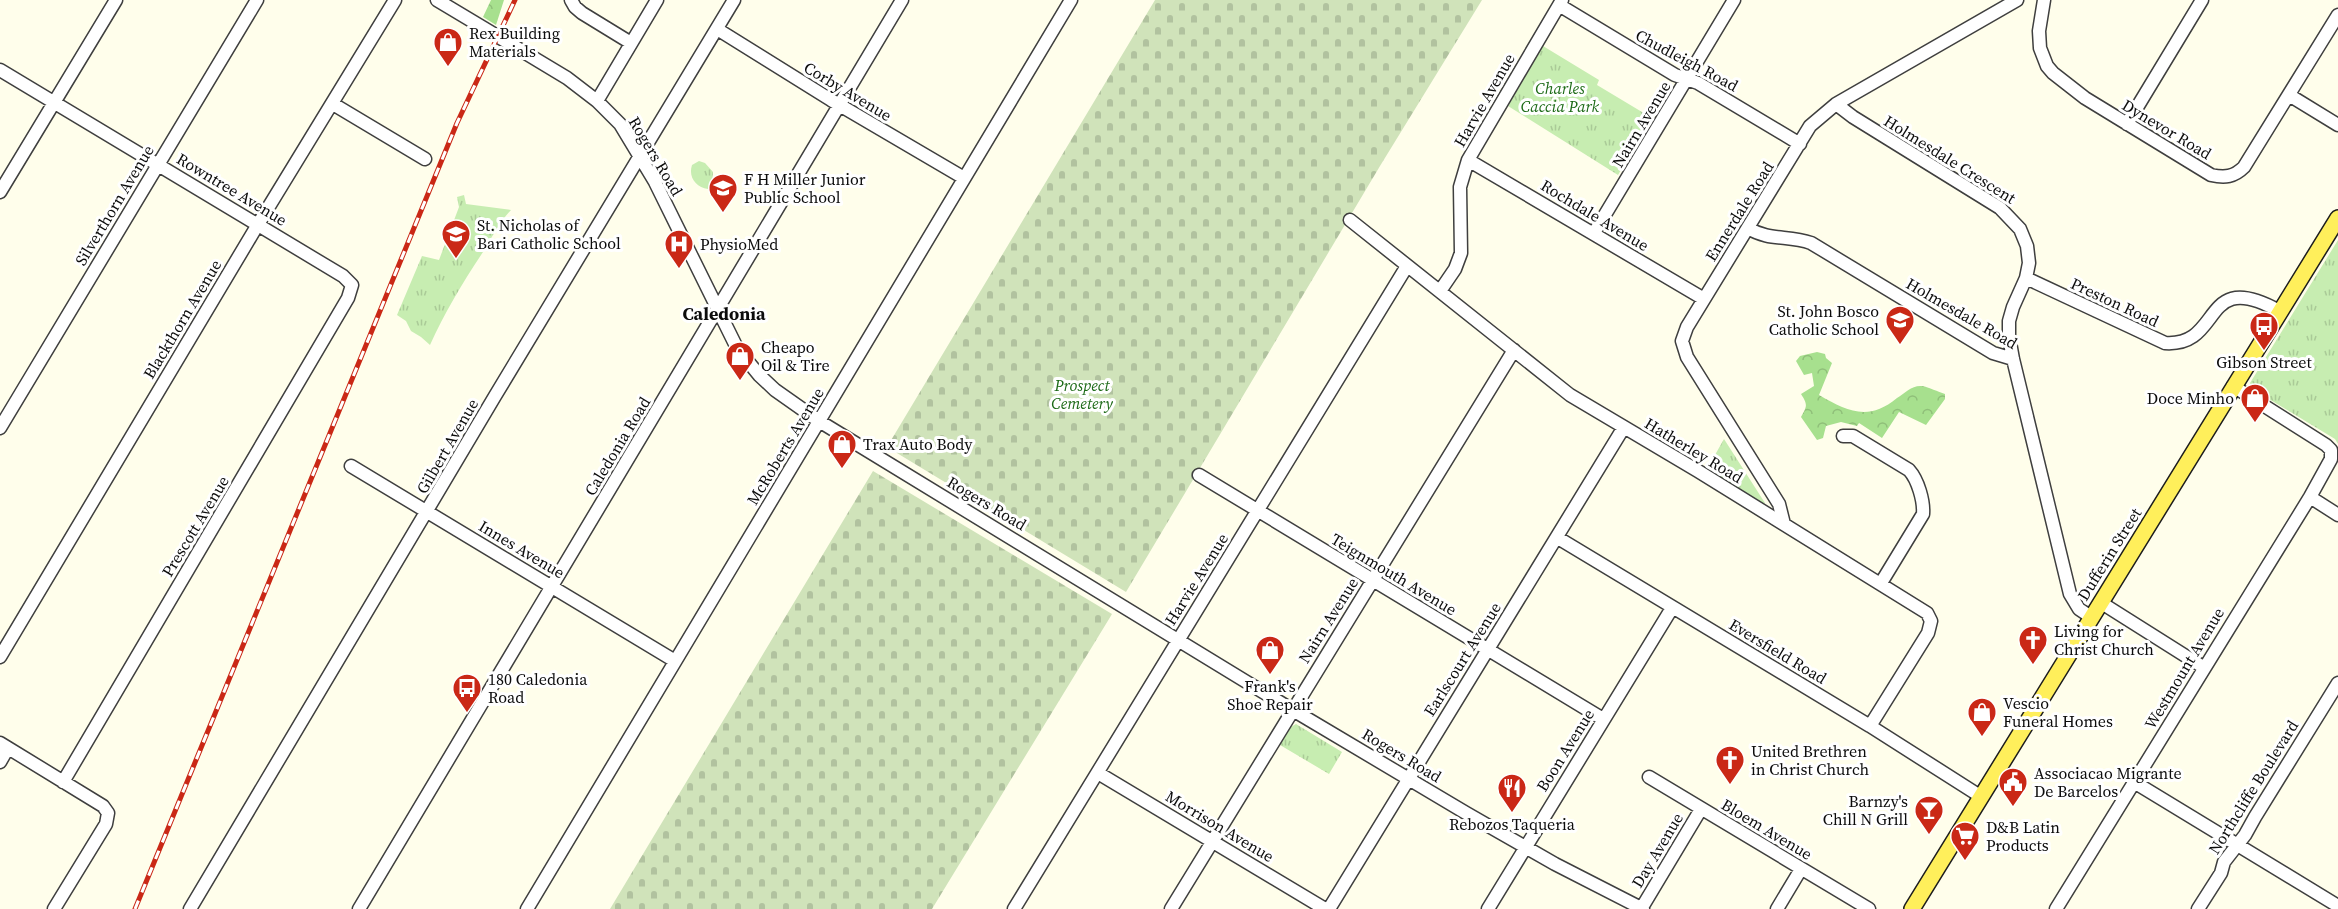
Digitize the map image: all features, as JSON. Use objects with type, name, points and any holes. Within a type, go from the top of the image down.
[{"type":"main road","name":"Dufferin Street","points":[[1912,909],[2338,218]]},
{"type":"street","points":[[0,192],[116,0]]},
{"type":"street","name":"Silverthorn Avenue","points":[[0,428],[5,408],[158,164],[257,0]]},
{"type":"street","name":"Blackthorn Avenue","points":[[0,657],[395,0]]},
{"type":"street","name":"Rogers Road","points":[[437,0],[567,78],[597,100],[620,124],[641,156],[737,348],[759,375],[775,390],[819,421],[1292,709],[1525,847],[1642,909]]},
{"type":"street","points":[[571,0],[575,8],[631,43]]},
{"type":"street","points":[[597,100],[657,0]]},
{"type":"street","name":"Gilbert Avenue","points":[[190,909],[734,0]]},
{"type":"street","name":"Caledonia Road","points":[[359,909],[902,0]]},
{"type":"street","name":"McRoberts Avenue","points":[[527,909],[1071,0]]},
{"type":"street","name":"Nairn Avenue","points":[[1594,233],[1734,0]]},
{"type":"street","name":"Ennerdale Road","points":[[1784,524],[1779,504],[1683,348],[1682,341],[1687,327],[1817,119],[1836,104],[2017,0]]},
{"type":"street","name":"Dynevor Road","points":[[2044,0],[2039,31],[2040,48],[2048,66],[2070,88],[2211,175],[2226,177],[2244,167],[2338,15]]},
{"type":"street","points":[[2127,124],[2202,0]]},
{"type":"street","name":"Chudleigh Road","points":[[1560,3],[1687,80],[1698,83],[1800,144]]},
{"type":"street","name":"Harvie Avenue","points":[[1440,291],[1455,269],[1461,253],[1460,186],[1468,160],[1560,3]]},
{"type":"street","name":"Corby Avenue","points":[[717,29],[839,105],[964,178]]},
{"type":"street","name":"Rowntree Avenue","points":[[0,70],[343,276],[352,285]]},
{"type":"street","points":[[2289,95],[2338,125]]},
{"type":"street","points":[[333,104],[425,159]]},
{"type":"street","name":"Holmesdale Crescent","points":[[1836,104],[2008,214],[2020,229],[2027,246],[2029,263],[2026,278],[2009,321],[2013,359]]},
{"type":"street","name":"Rochdale Avenue","points":[[1468,160],[1704,299]]},
{"type":"street","name":"Hatherley Road","points":[[1350,220],[1570,395],[1881,583],[1930,616],[1932,624],[1928,633],[1870,726]]},
{"type":"street","name":"Holmesdale Road","points":[[1748,228],[1767,237],[1788,237],[1811,243],[1993,353],[2013,359],[2070,594],[2079,609],[2091,617]]},
{"type":"street","name":"Harvie Avenue","points":[[1014,909],[1407,266]]},
{"type":"street","name":"Preston Road","points":[[2026,278],[2165,343],[2179,343],[2191,339],[2201,330],[2214,310],[2233,299],[2243,297],[2255,299],[2279,311]]},
{"type":"street","name":"Prescott Avenue","points":[[63,782],[348,298],[352,285]]},
{"type":"street","name":"Nairn Avenue","points":[[1171,909],[1514,350]]},
{"type":"street","name":"Westmount Avenue","points":[[2056,909],[2203,667],[2310,497],[2332,455],[2326,444],[2233,386]]},
{"type":"street","name":"Earlscourt Avenue","points":[[1327,909],[1558,538],[1624,427]]},
{"type":"street","points":[[1843,436],[1853,435],[1909,470],[1918,487],[1923,514],[1881,583]]},
{"type":"street","name":"Innes Avenue","points":[[351,466],[675,661]]},
{"type":"street","name":"Teignmouth Avenue","points":[[1199,475],[1604,719]]},
{"type":"street","points":[[2310,497],[2338,515]]},
{"type":"street","name":"Eversfield Road","points":[[1558,538],[1870,726],[1980,796]]},
{"type":"street","points":[[2100,602],[2203,667]]},
{"type":"street","name":"Boon Avenue","points":[[1488,909],[1672,608]]},
{"type":"street","name":"Northcliffe Boulevard","points":[[2198,909],[2221,873],[2224,862],[2251,827],[2338,683]]},
{"type":"street","points":[[0,762],[4,746],[103,806],[108,816],[106,824],[54,909]]},
{"type":"street","name":"Morrison Avenue","points":[[1098,772],[1327,909]]},
{"type":"street","name":"Bloem Avenue","points":[[1648,777],[1869,909]]},
{"type":"street","points":[[2134,782],[2338,906]]},
{"type":"street","name":"Day Avenue","points":[[1642,909],[1701,809]]},
{"type":"street","points":[[1777,909],[1801,869]]},
{"type":"green space","points":[[491,0],[504,0],[496,25],[483,17]]},
{"type":"green space","name":"Prospect Cemetery","points":[[1155,0],[1482,0],[1380,166],[1126,592],[887,447]]},
{"type":"green space","name":"Charles Caccia Park","points":[[1543,46],[1599,80],[1597,85],[1652,118],[1618,175],[1508,106]]},
{"type":"green space","points":[[699,161],[705,163],[713,172],[712,187],[708,189],[694,181],[691,174],[692,165]]},
{"type":"green space","points":[[464,195],[466,204],[511,210],[461,286],[430,345],[411,331],[406,321],[397,315],[422,256],[439,260],[459,207],[457,197]]},
{"type":"green space","points":[[2338,240],[2338,444],[2335,439],[2254,390],[2250,383]]},
{"type":"green space","points":[[1817,352],[1825,354],[1832,363],[1819,395],[1839,406],[1858,412],[1877,410],[1918,386],[1928,387],[1945,394],[1945,399],[1926,425],[1899,412],[1882,438],[1859,423],[1857,426],[1841,422],[1826,426],[1823,438],[1817,440],[1801,417],[1806,406],[1801,394],[1814,386],[1812,373],[1804,375],[1796,361],[1800,356]]},
{"type":"green space","points":[[1724,439],[1765,503],[1764,504],[1707,469]]},
{"type":"green space","points":[[873,471],[1112,614],[1109,619],[932,909],[610,909]]},
{"type":"green space","points":[[1296,724],[1342,752],[1329,774],[1280,745],[1291,727]]},
{"type":"railway","points":[[135,909],[457,123],[515,0]]},
{"type":"place","name":"Rex Building Materials","points":[[448,68]]},
{"type":"place","name":"F H Miller Junior Public School","points":[[723,214]]},
{"type":"place","name":"St. Nicholas of Bari Catholic School","points":[[456,260]]},
{"type":"place","name":"PhysioMed","points":[[679,270]]},
{"type":"place","name":"St. John Bosco Catholic School","points":[[1900,346]]},
{"type":"place","name":"Gibson Street","points":[[2264,352]]},
{"type":"place","name":"Cheapo Oil & Tire","points":[[740,382]]},
{"type":"place","name":"Doce Minho","points":[[2255,424]]},
{"type":"place","name":"Trax Auto Body","points":[[842,470]]},
{"type":"place","name":"Living for Christ Church","points":[[2033,666]]},
{"type":"place","name":"Frank's Shoe Repair","points":[[1270,676]]},
{"type":"place","name":"180 Caledonia Road","points":[[467,714]]},
{"type":"place","name":"Vescio Funeral Homes","points":[[1982,738]]},
{"type":"place","name":"United Brethren in Christ Church","points":[[1730,786]]},
{"type":"place","name":"Associacao Migrante De Barcelos","points":[[2013,808]]},
{"type":"place","name":"Rebozos Taqueria","points":[[1512,814]]},
{"type":"place","name":"Barnzy's Chill N Grill","points":[[1929,836]]},
{"type":"place","name":"D&B Latin Products","points":[[1965,862]]},
{"type":"district","name":"Caledonia","points":[[724,313]]}]
